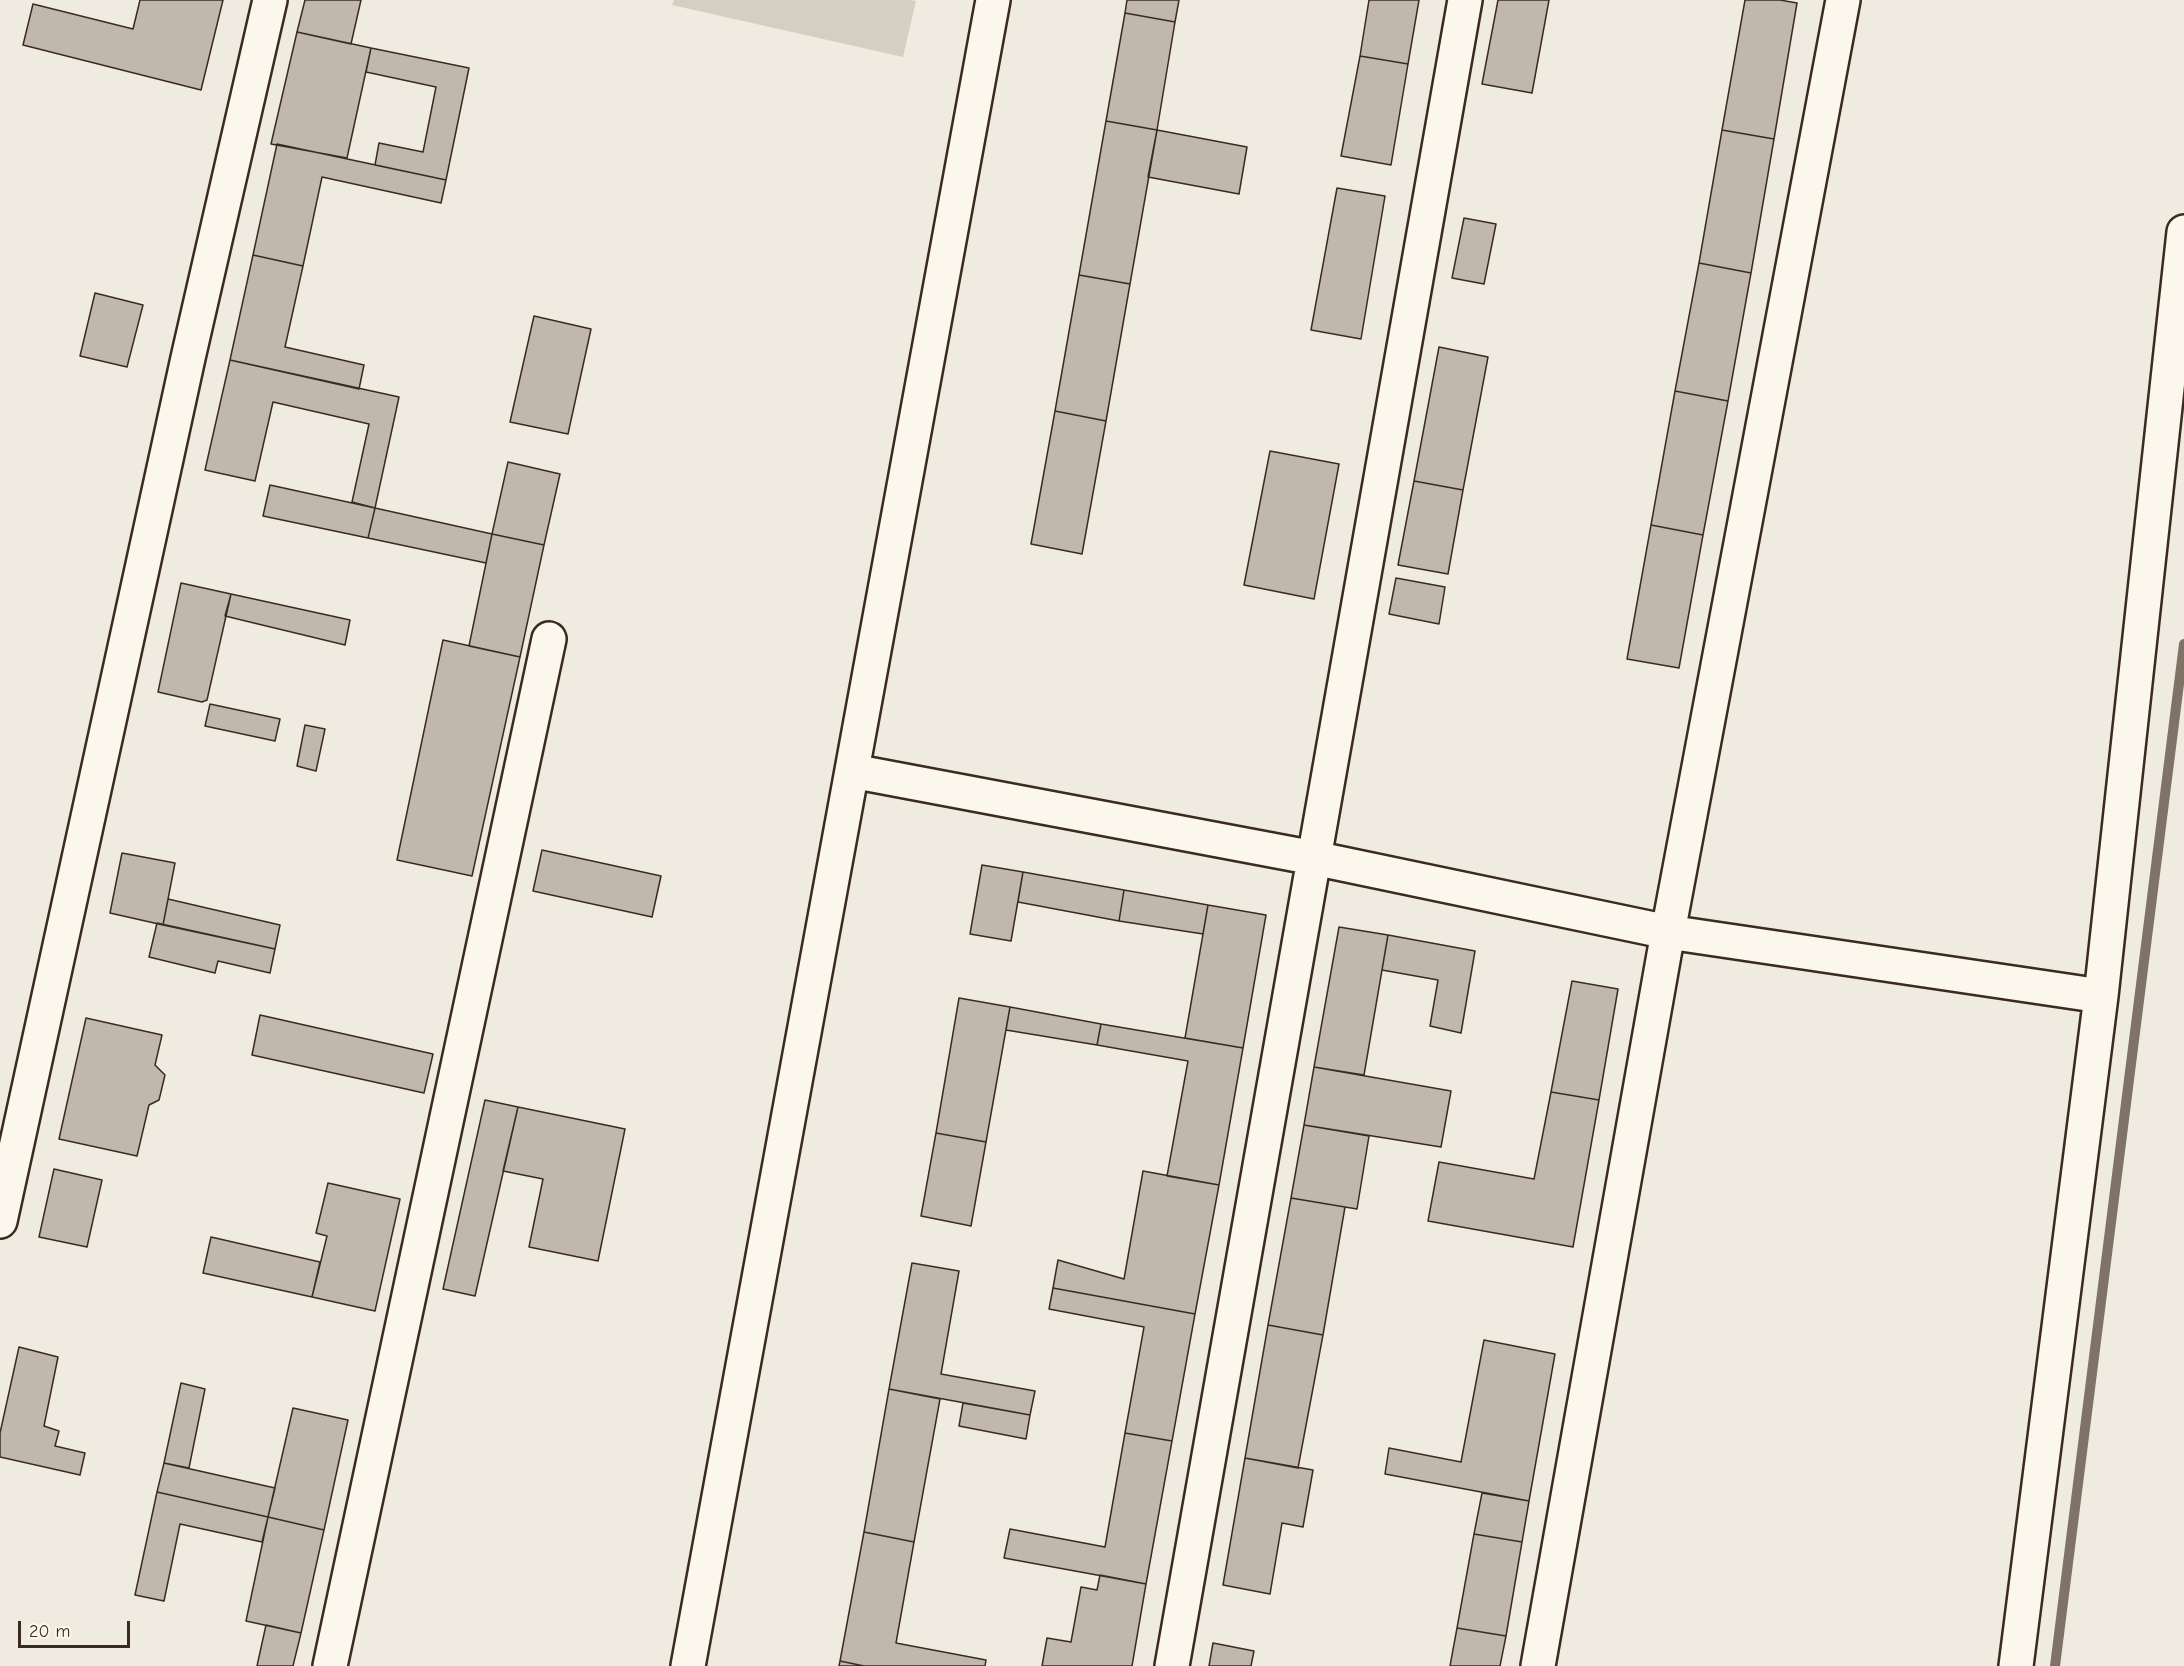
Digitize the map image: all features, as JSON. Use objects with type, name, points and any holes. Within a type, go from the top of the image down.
[{"type":"street","points":[[0,1221],[188,358],[270,0]]},
{"type":"street","points":[[688,1666],[993,0]]},
{"type":"street","points":[[1172,1666],[1465,0]]},
{"type":"street","points":[[1538,1666],[1668,932],[1843,0]]},
{"type":"street","points":[[2016,1666],[2101,996],[2184,232]]},
{"type":"street","points":[[330,1666],[549,639]]},
{"type":"street","points":[[852,771],[1314,858],[1668,932],[2101,996]]},
{"type":"shaded area","points":[[674,0],[916,1],[903,57],[672,5]]},
{"type":"building","points":[[140,0],[223,0],[201,90],[23,45],[33,4],[133,29]]},
{"type":"building","points":[[305,0],[361,0],[351,44],[297,32]]},
{"type":"building","points":[[1127,0],[1179,0],[1175,22],[1125,13]]},
{"type":"building","points":[[1369,0],[1419,0],[1408,64],[1360,56]]},
{"type":"building","points":[[1498,0],[1549,0],[1532,93],[1482,84]]},
{"type":"building","points":[[1745,0],[1780,0],[1797,3],[1774,139],[1722,130]]},
{"type":"building","points":[[1125,13],[1175,22],[1157,130],[1106,121]]},
{"type":"building","points":[[297,32],[371,48],[347,158],[271,144]]},
{"type":"building","points":[[371,48],[469,68],[446,180],[375,165],[379,143],[423,152],[436,87],[366,72]]},
{"type":"building","points":[[1360,56],[1408,64],[1391,165],[1341,156]]},
{"type":"building","points":[[1106,121],[1157,130],[1130,284],[1079,275]]},
{"type":"building","points":[[1157,130],[1247,147],[1239,194],[1148,177]]},
{"type":"building","points":[[1722,130],[1774,139],[1751,273],[1699,263]]},
{"type":"building","points":[[277,144],[446,180],[441,203],[322,177],[303,266],[253,255]]},
{"type":"building","points":[[1337,188],[1385,196],[1361,339],[1311,330]]},
{"type":"building","points":[[1464,218],[1496,224],[1484,284],[1452,278]]},
{"type":"building","points":[[253,255],[303,266],[285,347],[364,365],[359,389],[230,360]]},
{"type":"building","points":[[1699,263],[1751,273],[1728,401],[1675,391]]},
{"type":"building","points":[[1079,275],[1130,284],[1106,421],[1055,411]]},
{"type":"building","points":[[95,293],[143,305],[127,367],[80,356]]},
{"type":"building","points":[[534,316],[591,329],[568,434],[510,422]]},
{"type":"building","points":[[1439,347],[1488,357],[1463,490],[1414,481]]},
{"type":"building","points":[[230,360],[399,397],[375,508],[352,502],[369,424],[273,402],[255,481],[205,470]]},
{"type":"building","points":[[1675,391],[1728,401],[1703,535],[1651,525]]},
{"type":"building","points":[[1055,411],[1106,421],[1082,554],[1031,544]]},
{"type":"building","points":[[1270,451],[1339,464],[1314,599],[1244,585]]},
{"type":"building","points":[[508,462],[560,474],[544,545],[492,534]]},
{"type":"building","points":[[1414,481],[1463,490],[1448,574],[1398,565]]},
{"type":"building","points":[[270,485],[375,508],[368,538],[263,516]]},
{"type":"building","points":[[375,508],[492,534],[486,563],[368,538]]},
{"type":"building","points":[[1651,525],[1703,535],[1679,668],[1627,659]]},
{"type":"building","points":[[492,534],[544,545],[520,657],[469,646]]},
{"type":"building","points":[[1396,578],[1445,587],[1439,624],[1389,614]]},
{"type":"building","points":[[181,583],[231,594],[207,700],[202,702],[158,692]]},
{"type":"building","points":[[231,594],[350,620],[345,645],[225,616]]},
{"type":"building","points":[[443,640],[520,657],[472,876],[397,860]]},
{"type":"building","points":[[210,704],[280,719],[275,741],[205,726]]},
{"type":"building","points":[[305,725],[325,729],[316,771],[297,766]]},
{"type":"building","points":[[542,850],[661,876],[652,917],[533,891]]},
{"type":"building","points":[[122,853],[175,863],[163,925],[110,913]]},
{"type":"building","points":[[982,865],[1023,872],[1011,941],[970,934]]},
{"type":"building","points":[[1023,872],[1124,890],[1119,921],[1018,902]]},
{"type":"building","points":[[1124,890],[1208,905],[1203,934],[1119,921]]},
{"type":"building","points":[[168,899],[280,925],[275,949],[163,925]]},
{"type":"building","points":[[1208,905],[1266,915],[1243,1048],[1185,1038]]},
{"type":"building","points":[[157,923],[275,949],[270,973],[218,961],[215,973],[149,957]]},
{"type":"building","points":[[1339,927],[1388,935],[1364,1075],[1314,1067]]},
{"type":"building","points":[[1388,935],[1475,951],[1461,1033],[1430,1026],[1438,980],[1382,970]]},
{"type":"building","points":[[1572,981],[1618,989],[1599,1100],[1551,1092]]},
{"type":"building","points":[[959,998],[1010,1007],[986,1142],[936,1133]]},
{"type":"building","points":[[1010,1007],[1101,1024],[1097,1045],[1006,1030]]},
{"type":"building","points":[[260,1015],[433,1054],[424,1093],[252,1055]]},
{"type":"building","points":[[86,1018],[162,1035],[155,1065],[165,1075],[159,1100],[149,1105],[137,1156],[59,1139]]},
{"type":"building","points":[[1101,1024],[1243,1048],[1219,1185],[1167,1176],[1188,1061],[1097,1045]]},
{"type":"building","points":[[1314,1067],[1451,1091],[1441,1147],[1304,1125]]},
{"type":"building","points":[[1551,1092],[1599,1100],[1573,1247],[1428,1221],[1439,1162],[1534,1179]]},
{"type":"building","points":[[485,1100],[518,1107],[475,1296],[443,1289]]},
{"type":"building","points":[[518,1107],[625,1129],[598,1261],[529,1247],[543,1179],[503,1171]]},
{"type":"building","points":[[1304,1125],[1369,1136],[1357,1209],[1291,1198]]},
{"type":"building","points":[[936,1133],[986,1142],[971,1226],[921,1216]]},
{"type":"building","points":[[54,1169],[102,1180],[87,1247],[39,1237]]},
{"type":"building","points":[[1143,1171],[1219,1185],[1195,1314],[1053,1288],[1058,1260],[1124,1279]]},
{"type":"building","points":[[328,1183],[400,1199],[375,1311],[312,1297],[327,1236],[316,1233]]},
{"type":"building","points":[[1291,1198],[1345,1207],[1323,1335],[1268,1325]]},
{"type":"building","points":[[211,1237],[320,1262],[312,1297],[203,1273]]},
{"type":"building","points":[[912,1263],[959,1271],[941,1374],[1035,1391],[1030,1415],[889,1389]]},
{"type":"building","points":[[1053,1288],[1195,1314],[1172,1441],[1125,1433],[1144,1327],[1049,1309]]},
{"type":"building","points":[[1268,1325],[1323,1335],[1298,1468],[1245,1458]]},
{"type":"building","points":[[1484,1340],[1555,1354],[1529,1501],[1385,1474],[1389,1448],[1461,1462]]},
{"type":"building","points":[[19,1347],[58,1357],[44,1426],[59,1431],[55,1446],[85,1453],[80,1475],[0,1457],[0,1433]]},
{"type":"building","points":[[181,1383],[205,1389],[189,1468],[164,1463]]},
{"type":"building","points":[[889,1389],[940,1399],[914,1542],[864,1532]]},
{"type":"building","points":[[963,1403],[1030,1415],[1026,1439],[959,1426]]},
{"type":"building","points":[[293,1408],[348,1420],[324,1530],[268,1517]]},
{"type":"building","points":[[1125,1433],[1172,1441],[1146,1584],[1004,1558],[1010,1529],[1105,1547]]},
{"type":"building","points":[[1245,1458],[1313,1470],[1303,1527],[1282,1523],[1270,1594],[1223,1585]]},
{"type":"building","points":[[164,1463],[275,1488],[268,1517],[157,1492]]},
{"type":"building","points":[[157,1492],[268,1517],[262,1542],[180,1524],[164,1601],[135,1595]]},
{"type":"building","points":[[1482,1493],[1529,1501],[1522,1542],[1474,1534]]},
{"type":"building","points":[[268,1517],[324,1530],[301,1633],[246,1621]]},
{"type":"building","points":[[864,1532],[914,1542],[896,1643],[986,1660],[985,1666],[864,1666],[840,1661]]},
{"type":"building","points":[[1474,1534],[1522,1542],[1506,1636],[1457,1628]]},
{"type":"building","points":[[1100,1575],[1146,1584],[1132,1666],[1042,1666],[1047,1638],[1071,1642],[1081,1587],[1097,1590]]},
{"type":"building","points":[[266,1625],[301,1633],[293,1666],[257,1666]]},
{"type":"building","points":[[1457,1628],[1506,1636],[1500,1666],[1450,1666]]},
{"type":"building","points":[[1213,1643],[1254,1651],[1251,1666],[1209,1666]]},
{"type":"building","points":[[840,1661],[864,1666],[839,1666]]},
{"type":"waterway","points":[[2055,1666],[2184,644]]}]
